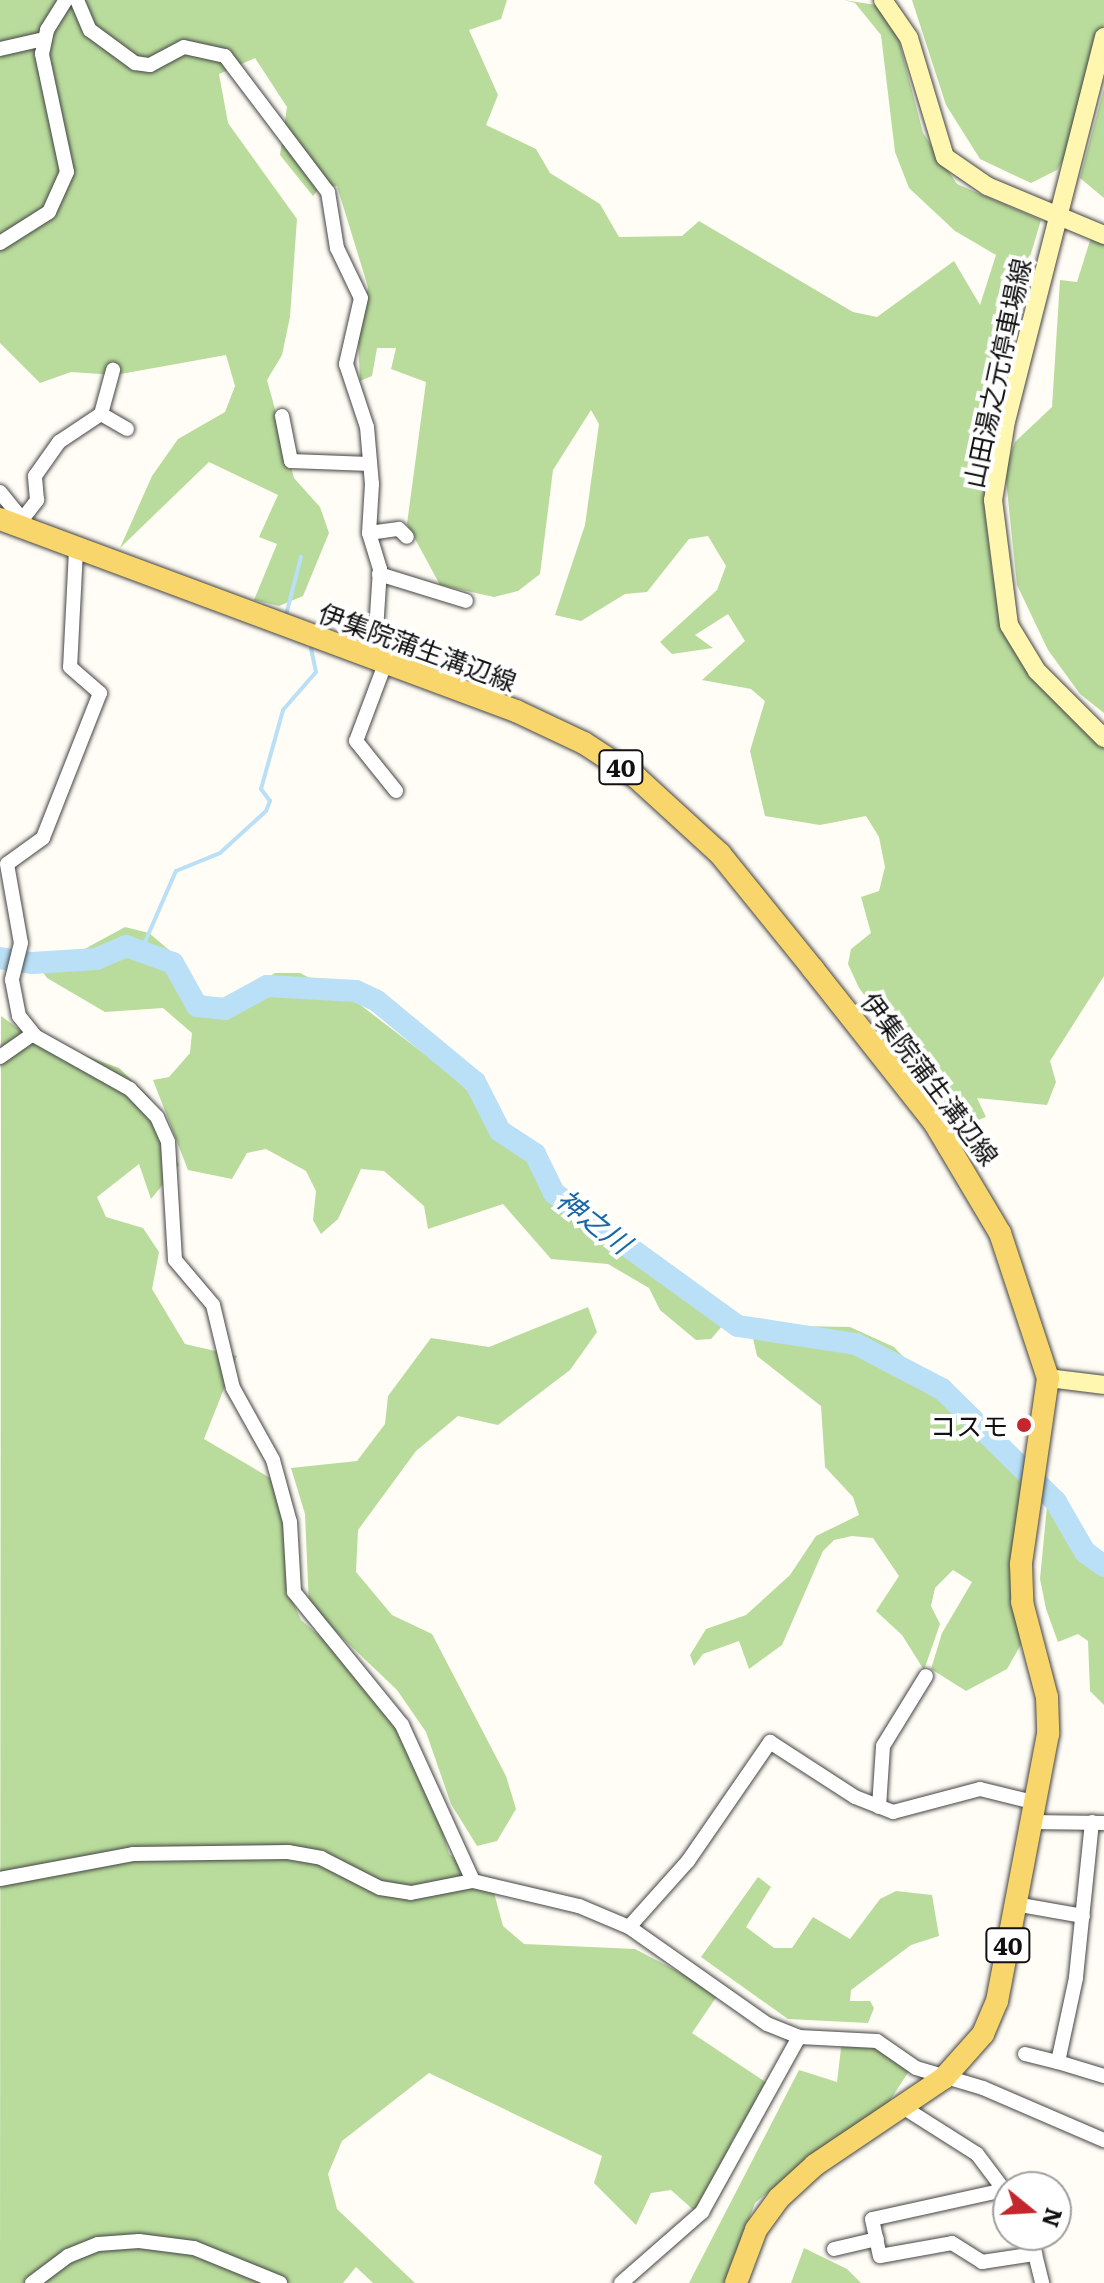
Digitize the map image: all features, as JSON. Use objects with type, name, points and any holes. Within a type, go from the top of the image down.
[{"type":"main road","points":[[883,0],[909,38],[945,157],[987,186],[1057,218],[1104,235]]},
{"type":"main road","name":"山田湯之元停車場線","points":[[1104,37],[1006,421],[993,500],[997,558],[1009,625],[1037,671],[1104,738]]},
{"type":"main road","name":"伊集院蒲生溝辺線","points":[[13,521],[76,550],[516,711],[584,743],[694,826],[925,1110],[975,1182],[1025,1293],[1048,1378],[1022,1602],[1047,1697],[1048,1734],[997,2001],[983,2034],[944,2078],[906,2109],[815,2165],[779,2198],[756,2230],[736,2283]]},
{"type":"main road","points":[[1048,1378],[1104,1385]]},
{"type":"street","points":[[0,243],[49,212],[67,172],[43,65],[44,39],[66,0]]},
{"type":"street","points":[[77,0],[90,30],[135,63],[150,65],[184,47],[225,56],[328,192],[337,248],[361,298],[346,364],[367,427],[369,533],[379,574],[380,663],[356,741],[396,791]]},
{"type":"street","points":[[0,49],[44,39]]},
{"type":"street","points":[[0,492],[13,521],[37,500],[35,476],[59,442],[101,414],[113,370]]},
{"type":"street","points":[[101,414],[127,429]]},
{"type":"street","points":[[282,416],[291,461],[370,464]]},
{"type":"street","points":[[369,533],[399,529],[407,537]]},
{"type":"street","points":[[76,550],[70,667],[100,693],[43,838],[7,864],[21,943],[7,996],[33,1034],[130,1089],[157,1117],[168,1142],[175,1260],[213,1305],[233,1388],[273,1460],[290,1522],[294,1592],[402,1725],[473,1881]]},
{"type":"street","points":[[379,574],[466,601]]},
{"type":"street","points":[[0,1057],[33,1034]]},
{"type":"street","points":[[879,1807],[883,1746],[926,1676]]},
{"type":"street","points":[[629,1927],[672,1883],[770,1742],[879,1807],[893,1812],[934,1805],[980,1789],[1031,1812],[1098,1823],[1058,2062]]},
{"type":"street","points":[[0,1879],[133,1854],[219,1849],[321,1858],[380,1888],[411,1893],[473,1881],[579,1906],[629,1927],[767,2024],[799,2037],[877,2041],[944,2078],[1104,2140]]},
{"type":"street","points":[[1015,1904],[1083,1916]]},
{"type":"street","points":[[621,2283],[702,2212],[799,2037]]},
{"type":"street","points":[[1025,2054],[1104,2076]]},
{"type":"street","points":[[906,2109],[977,2154],[992,2174]]},
{"type":"street","points":[[992,2195],[872,2219],[880,2256],[952,2243],[982,2262],[1035,2254]]},
{"type":"street","points":[[834,2249],[877,2239]]},
{"type":"street","points":[[32,2283],[98,2244],[139,2241],[194,2248],[280,2283]]},
{"type":"street","points":[[1034,2251],[1042,2283]]},
{"type":"green space","points":[[0,0],[507,0],[501,19],[469,30],[498,95],[486,125],[536,149],[550,173],[600,204],[619,237],[682,236],[699,221],[853,312],[877,317],[954,261],[980,305],[996,255],[955,231],[909,188],[895,152],[881,35],[855,3],[844,0],[876,5],[897,33],[923,133],[957,184],[1041,220],[991,387],[985,512],[993,578],[1020,640],[1104,744],[1104,976],[1050,1061],[1056,1082],[1047,1105],[977,1098],[986,1117],[962,1126],[859,988],[848,964],[851,949],[871,933],[861,897],[879,891],[885,867],[879,837],[866,816],[820,825],[765,816],[750,751],[765,701],[751,689],[702,680],[745,641],[728,614],[695,635],[713,648],[672,654],[660,642],[717,590],[726,566],[708,536],[689,539],[647,592],[625,594],[581,621],[555,615],[585,525],[599,424],[591,410],[553,470],[540,574],[518,591],[494,597],[440,585],[407,524],[426,382],[391,369],[396,348],[377,348],[372,376],[360,381],[358,338],[368,287],[337,186],[320,187],[313,196],[280,155],[287,107],[255,58],[219,74],[228,123],[297,219],[290,317],[282,355],[267,380],[294,478],[320,507],[329,533],[303,596],[279,606],[254,600],[277,544],[259,537],[278,495],[209,462],[120,548],[152,476],[178,439],[225,412],[235,386],[226,355],[115,375],[71,372],[40,383],[0,343]]},
{"type":"green space","points":[[912,0],[1104,0],[1104,24],[1071,147],[1057,170],[1031,183],[980,159],[946,105]]},
{"type":"green space","points":[[1104,88],[1104,198],[1080,178]]},
{"type":"green space","points":[[1093,231],[1104,235],[1104,713],[1080,694],[1048,650],[1017,585],[1005,470],[1015,442],[1052,407],[1060,280],[1077,282]]},
{"type":"green space","points":[[125,927],[149,933],[175,955],[182,985],[195,999],[236,999],[275,973],[300,973],[358,1003],[445,1070],[468,1091],[498,1137],[667,1280],[730,1317],[711,1339],[696,1340],[660,1310],[649,1288],[608,1264],[551,1259],[503,1204],[428,1229],[424,1206],[384,1171],[361,1169],[338,1219],[321,1234],[313,1220],[316,1191],[306,1171],[266,1149],[247,1153],[232,1179],[188,1170],[153,1080],[169,1077],[190,1053],[192,1033],[163,1008],[105,1012],[47,978],[34,960],[79,952]]},
{"type":"green space","points":[[1,1016],[26,1034],[119,1068],[149,1097],[179,1165],[151,1199],[139,1164],[97,1197],[106,1217],[143,1228],[159,1252],[152,1289],[185,1344],[237,1356],[204,1439],[289,1489],[295,1516],[291,1598],[301,1620],[375,1684],[427,1773],[449,1854],[493,1889],[503,1926],[524,1944],[635,1949],[719,1993],[692,2033],[767,2083],[732,2141],[711,2201],[698,2214],[671,2190],[651,2193],[636,2225],[594,2183],[602,2156],[429,2073],[342,2141],[328,2174],[337,2209],[415,2283],[373,2283],[356,2267],[343,2283],[0,2283]]},
{"type":"green space","points":[[588,1307],[597,1332],[570,1370],[498,1425],[458,1416],[416,1451],[358,1530],[356,1572],[392,1615],[432,1634],[506,1776],[516,1809],[497,1841],[477,1846],[451,1804],[426,1732],[397,1690],[309,1606],[305,1514],[291,1468],[357,1461],[385,1424],[388,1396],[431,1338],[489,1347]]},
{"type":"green space","points":[[750,1325],[850,1327],[894,1347],[1028,1487],[1023,1641],[1007,1669],[966,1691],[931,1669],[942,1633],[972,1582],[953,1570],[935,1588],[931,1606],[940,1624],[924,1670],[902,1635],[876,1611],[899,1576],[873,1538],[852,1536],[834,1540],[823,1551],[782,1645],[749,1669],[739,1641],[703,1654],[694,1666],[690,1655],[706,1629],[746,1615],[790,1575],[816,1536],[859,1515],[853,1497],[825,1467],[821,1406],[757,1356]]},
{"type":"green space","points":[[1047,1506],[1084,1558],[1104,1573],[1104,1705],[1090,1691],[1088,1641],[1078,1634],[1058,1642],[1046,1609],[1040,1579]]},
{"type":"green space","points":[[758,1877],[771,1887],[746,1927],[774,1948],[792,1948],[813,1917],[850,1939],[880,1899],[896,1891],[932,1895],[939,1936],[911,1945],[851,1990],[850,2001],[870,2001],[874,2008],[868,2023],[788,2019],[701,1957]]},
{"type":"green space","points":[[842,2040],[881,2040],[911,2068],[885,2108],[834,2138],[755,2203],[725,2283],[689,2283],[799,2070],[837,2082]]},
{"type":"green space","points":[[804,2248],[847,2269],[861,2283],[791,2283]]},
{"type":"waterway","points":[[286,615],[301,557]]},
{"type":"waterway","points":[[141,951],[176,871],[220,853],[266,811],[270,801],[261,789],[283,710],[316,672],[311,649]]},
{"type":"waterway","name":"神之川","points":[[0,958],[32,963],[96,959],[126,946],[173,963],[197,1006],[225,1009],[267,986],[356,991],[377,1001],[475,1082],[500,1131],[535,1154],[554,1193],[738,1326],[856,1344],[942,1389],[1056,1502],[1085,1552],[1104,1566]]},
{"type":"place","name":"コスモ","points":[[1024,1425]]}]
